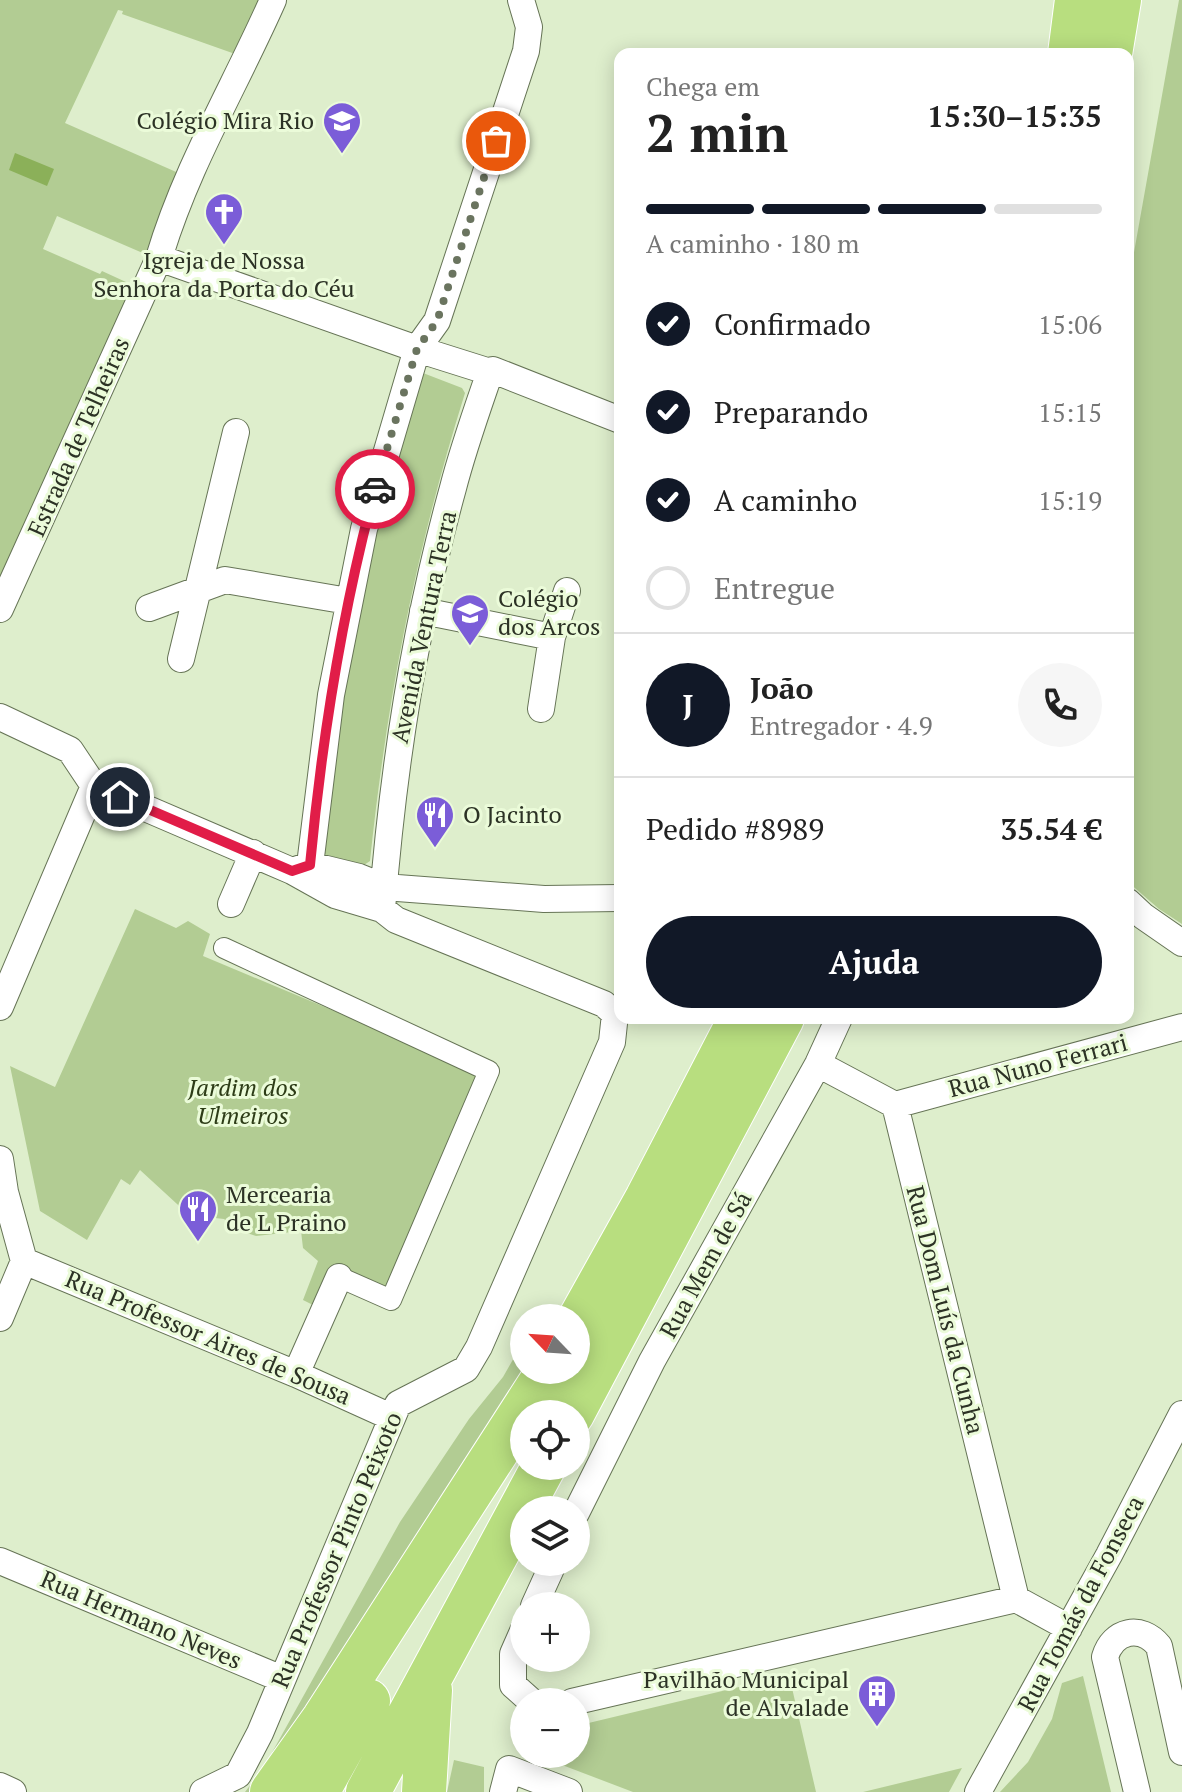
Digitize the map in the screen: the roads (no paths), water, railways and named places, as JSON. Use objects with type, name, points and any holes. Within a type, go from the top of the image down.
[{"type":"highway","points":[[1071,48],[1077,0]]},
{"type":"highway","points":[[1111,48],[1119,0]]},
{"type":"highway","points":[[588,1304],[738,1024]]},
{"type":"highway","points":[[579,1400],[779,1024]]},
{"type":"highway","points":[[272,1792],[324,1719],[541,1384]]},
{"type":"highway","points":[[317,1792],[510,1443]]},
{"type":"highway","points":[[368,1792],[536,1480]]},
{"type":"highway","points":[[424,1792],[430,1675]]},
{"type":"street","name":"Estrada de Telheiras","points":[[0,609],[159,258],[187,178],[246,62],[273,0]]},
{"type":"street","points":[[301,868],[348,601],[386,448],[417,349],[437,321],[526,51],[529,27],[521,0]]},
{"type":"street","points":[[159,258],[417,349],[490,372],[493,370],[614,418]]},
{"type":"street","name":"Avenida Ventura Terra","points":[[383,898],[398,749],[423,611],[453,487],[490,372]]},
{"type":"street","points":[[181,659],[236,432]]},
{"type":"street","points":[[149,608],[225,580],[348,601]]},
{"type":"street","points":[[541,709],[552,637],[567,591]]},
{"type":"street","points":[[423,611],[552,637]]},
{"type":"street","points":[[2,726],[70,750],[94,786],[253,853],[301,868],[359,877],[383,898],[614,898]]},
{"type":"street","points":[[0,1007],[94,786]]},
{"type":"street","points":[[231,904],[253,853]]},
{"type":"street","name":"Rua Professor Pinto Peixoto","points":[[383,898],[396,920],[604,1004],[614,1013]]},
{"type":"street","points":[[1134,908],[1182,943]]},
{"type":"street","points":[[224,948],[489,1071],[391,1300],[339,1277],[296,1374]]},
{"type":"street","name":"Rua Professor Pinto Peixoto","points":[[203,1792],[238,1775],[260,1733],[398,1404],[466,1369],[479,1347],[612,1042],[614,1023]]},
{"type":"street","name":"Rua Mem de Sá","points":[[584,1496],[652,1361],[818,1064],[836,1024]]},
{"type":"street","name":"Rua Nuno Ferrari","points":[[895,1105],[1182,1027]]},
{"type":"street","points":[[818,1064],[895,1105]]},
{"type":"street","name":"Rua Dom Luís da Cunha","points":[[895,1105],[1016,1599]]},
{"type":"street","points":[[0,1159],[5,1192],[24,1261],[0,1318]]},
{"type":"street","name":"Rua Professor Aires de Sousa","points":[[24,1261],[296,1374],[391,1417]]},
{"type":"street","name":"Rua Tomás da Fonseca","points":[[978,1792],[1179,1427]]},
{"type":"street","name":"Rua Hermano Neves","points":[[0,1561],[282,1679]]},
{"type":"street","points":[[590,1698],[1016,1599],[1069,1628]]},
{"type":"street","points":[[1137,1792],[1105,1657],[1111,1643],[1122,1634],[1138,1632],[1154,1639],[1159,1646],[1182,1752]]},
{"type":"street","points":[[503,1792],[509,1769],[569,1792]]},
{"type":"street","points":[[0,1786],[13,1792]]},
{"type":"place","name":"Colégio Mira Rio","points":[[342,155]]},
{"type":"place","name":"Igreja de Nossa Senhora da Porta do Céu","points":[[224,246]]},
{"type":"place","name":"Colégio dos Arcos","points":[[470,647]]},
{"type":"place","name":"O Jacinto","points":[[435,849]]},
{"type":"place","name":"Mercearia de L Praino","points":[[198,1243]]},
{"type":"place","name":"Pavilhão Municipal de Alvalade","points":[[877,1728]]},
{"type":"park label","name":"Jardim dos Ulmeiros","points":[[243,1102]]}]
